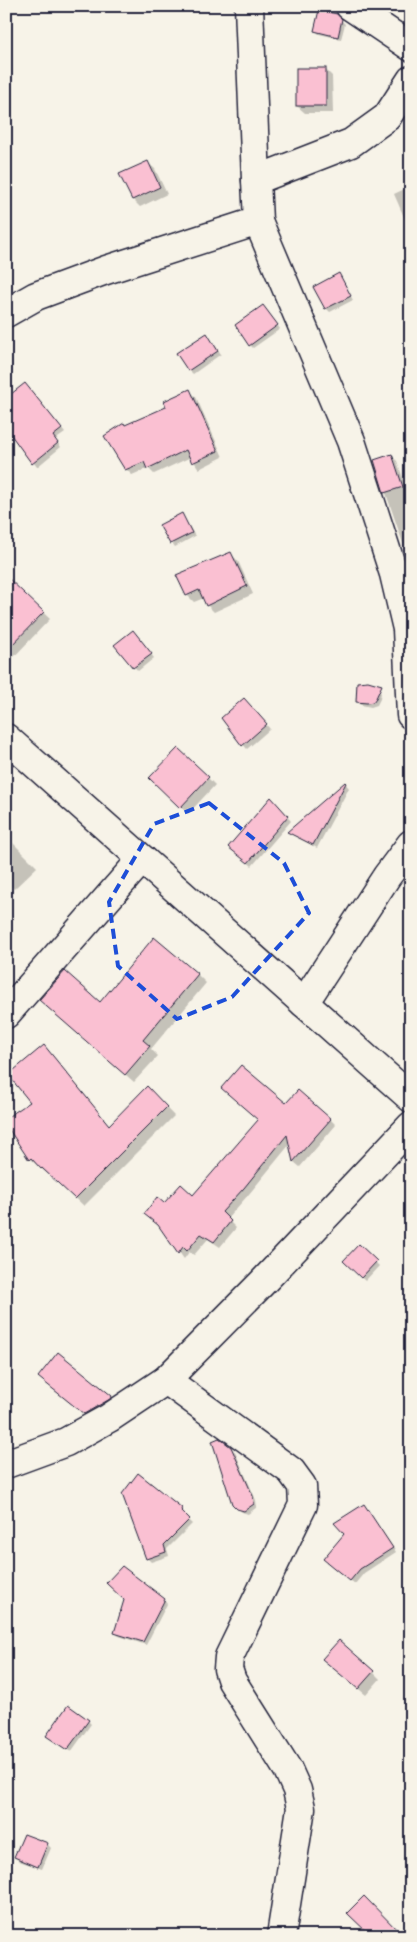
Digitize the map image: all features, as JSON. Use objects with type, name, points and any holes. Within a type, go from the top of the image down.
[{"type":"street","points":[[249,6],[258,221],[351,441],[394,574],[407,629],[411,715]]},
{"type":"street","points":[[350,6],[411,47]]},
{"type":"street","points":[[256,180],[350,143],[387,117],[411,80]]},
{"type":"street","points":[[6,313],[36,296],[106,270],[258,221]]},
{"type":"street","points":[[6,738],[411,1098]]},
{"type":"street","points":[[304,1003],[387,876],[411,844]]},
{"type":"street","points":[[6,1014],[142,859]]},
{"type":"street","points":[[6,1464],[66,1442],[109,1418],[166,1380],[262,1283],[411,1126]]},
{"type":"street","points":[[166,1380],[291,1471],[302,1486],[303,1505],[228,1657],[228,1669],[232,1681],[288,1770],[297,1790],[301,1808],[281,1936]]},
{"type":"highlighted area","points":[[209,803],[284,863],[309,913],[232,997],[177,1019],[118,966],[109,902],[154,824]]},
{"type":"building","points":[[319,10],[337,14],[342,19],[338,37],[314,31]]},
{"type":"building","points":[[296,68],[326,68],[326,106],[296,106]]},
{"type":"building","points":[[148,161],[160,187],[132,200],[119,174]]},
{"type":"building","points":[[339,273],[351,296],[325,309],[313,287]]},
{"type":"building","points":[[263,305],[278,325],[249,346],[235,325]]},
{"type":"building","points":[[207,333],[218,351],[188,371],[176,353]]},
{"type":"building","points":[[25,383],[62,429],[53,436],[58,443],[32,464],[6,428],[6,398]]},
{"type":"building","points":[[190,389],[218,451],[192,463],[186,450],[147,469],[144,462],[125,470],[104,436],[124,423],[125,425],[166,407],[164,401]]},
{"type":"building","points":[[392,454],[403,487],[384,493],[374,460]]},
{"type":"building","points":[[182,513],[192,533],[170,544],[159,525]]},
{"type":"building","points":[[231,552],[247,586],[206,606],[199,590],[186,596],[176,575]]},
{"type":"building","points":[[6,576],[44,612],[6,651]]},
{"type":"building","points":[[133,630],[152,654],[133,668],[114,645]]},
{"type":"building","points":[[368,681],[382,685],[376,698],[373,702],[356,702],[357,682]]},
{"type":"building","points":[[244,698],[267,724],[242,746],[221,718]]},
{"type":"building","points":[[178,748],[209,777],[180,808],[149,778]]},
{"type":"building","points":[[345,782],[313,845],[287,832]]},
{"type":"building","points":[[271,797],[288,816],[248,863],[228,847]]},
{"type":"building","points":[[154,937],[198,974],[143,1040],[150,1046],[125,1075],[39,1000],[65,971],[100,1002]]},
{"type":"building","points":[[44,1045],[109,1125],[147,1086],[167,1107],[75,1199],[31,1158],[29,1160],[6,1125],[6,1118],[30,1102],[8,1075]]},
{"type":"building","points":[[241,1065],[286,1103],[298,1090],[331,1119],[293,1162],[287,1135],[222,1212],[231,1221],[214,1242],[201,1234],[187,1251],[183,1247],[178,1254],[158,1225],[144,1214],[157,1197],[164,1203],[181,1184],[193,1195],[258,1120],[221,1088]]},
{"type":"building","points":[[359,1244],[377,1261],[361,1278],[343,1261]]},
{"type":"building","points":[[58,1352],[112,1396],[110,1399],[84,1414],[38,1377]]},
{"type":"building","points":[[219,1438],[231,1447],[253,1496],[254,1504],[244,1511],[237,1509],[232,1504],[212,1441]]},
{"type":"building","points":[[138,1473],[182,1508],[181,1510],[190,1519],[164,1545],[166,1552],[146,1559],[122,1494]]},
{"type":"building","points":[[364,1504],[393,1548],[360,1569],[350,1581],[323,1559],[344,1534],[334,1523]]},
{"type":"building","points":[[122,1566],[165,1599],[143,1642],[114,1633],[124,1600],[106,1583]]},
{"type":"building","points":[[339,1640],[374,1671],[358,1689],[322,1659]]},
{"type":"building","points":[[68,1705],[89,1720],[67,1750],[46,1736]]},
{"type":"building","points":[[24,1834],[48,1843],[38,1867],[14,1857]]},
{"type":"building","points":[[364,1896],[403,1936],[371,1936],[347,1913]]}]
